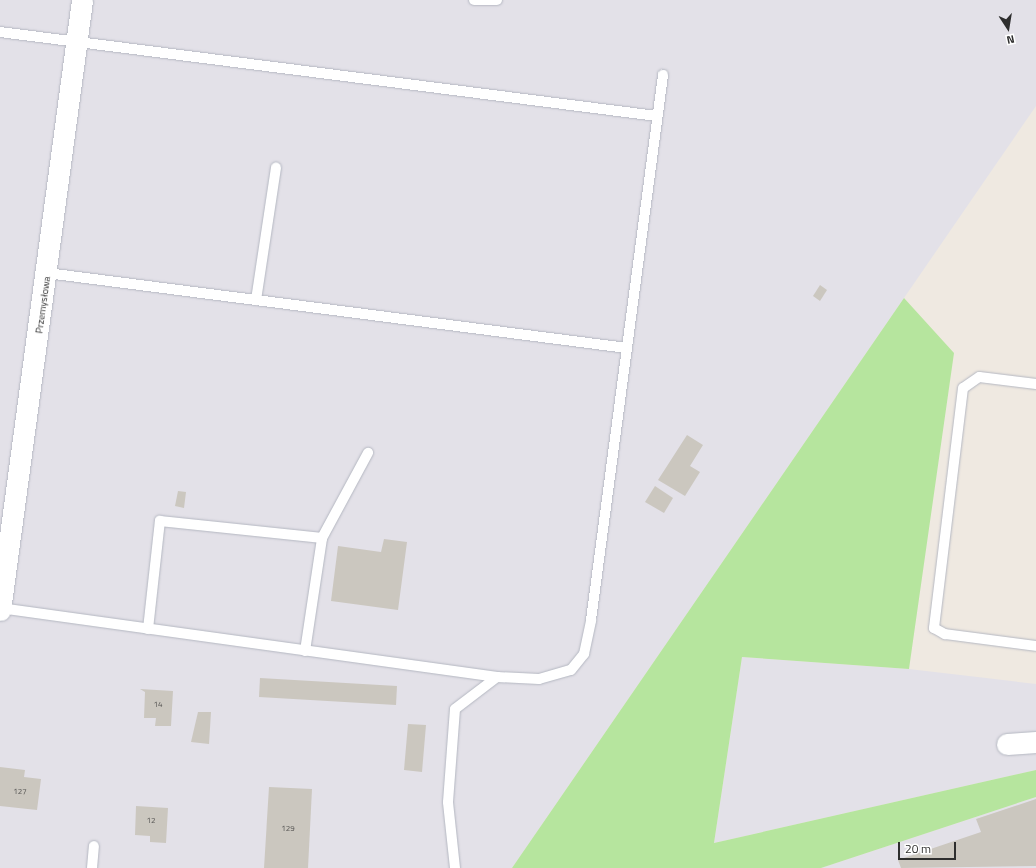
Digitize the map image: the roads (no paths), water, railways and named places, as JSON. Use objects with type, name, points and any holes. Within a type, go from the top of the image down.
[{"type":"street","name":"Przemysłowa","points":[[0,609],[47,273],[82,0]]},
{"type":"street","points":[[1007,744],[1036,742]]},
{"type":"lane","points":[[474,0],[496,0]]},
{"type":"lane","points":[[0,32],[657,116]]},
{"type":"lane","points":[[0,609],[497,677],[539,679],[571,670],[584,654],[627,348],[663,74]]},
{"type":"lane","points":[[256,300],[276,167]]},
{"type":"lane","points":[[47,273],[627,348]]},
{"type":"lane","points":[[1036,384],[979,377],[963,388],[934,628],[944,634],[1036,646]]},
{"type":"lane","points":[[305,651],[322,538],[368,453]]},
{"type":"lane","points":[[148,629],[160,522],[322,538]]},
{"type":"lane","points":[[455,868],[448,802],[455,709],[497,677]]},
{"type":"lane","points":[[92,868],[94,846]]}]
